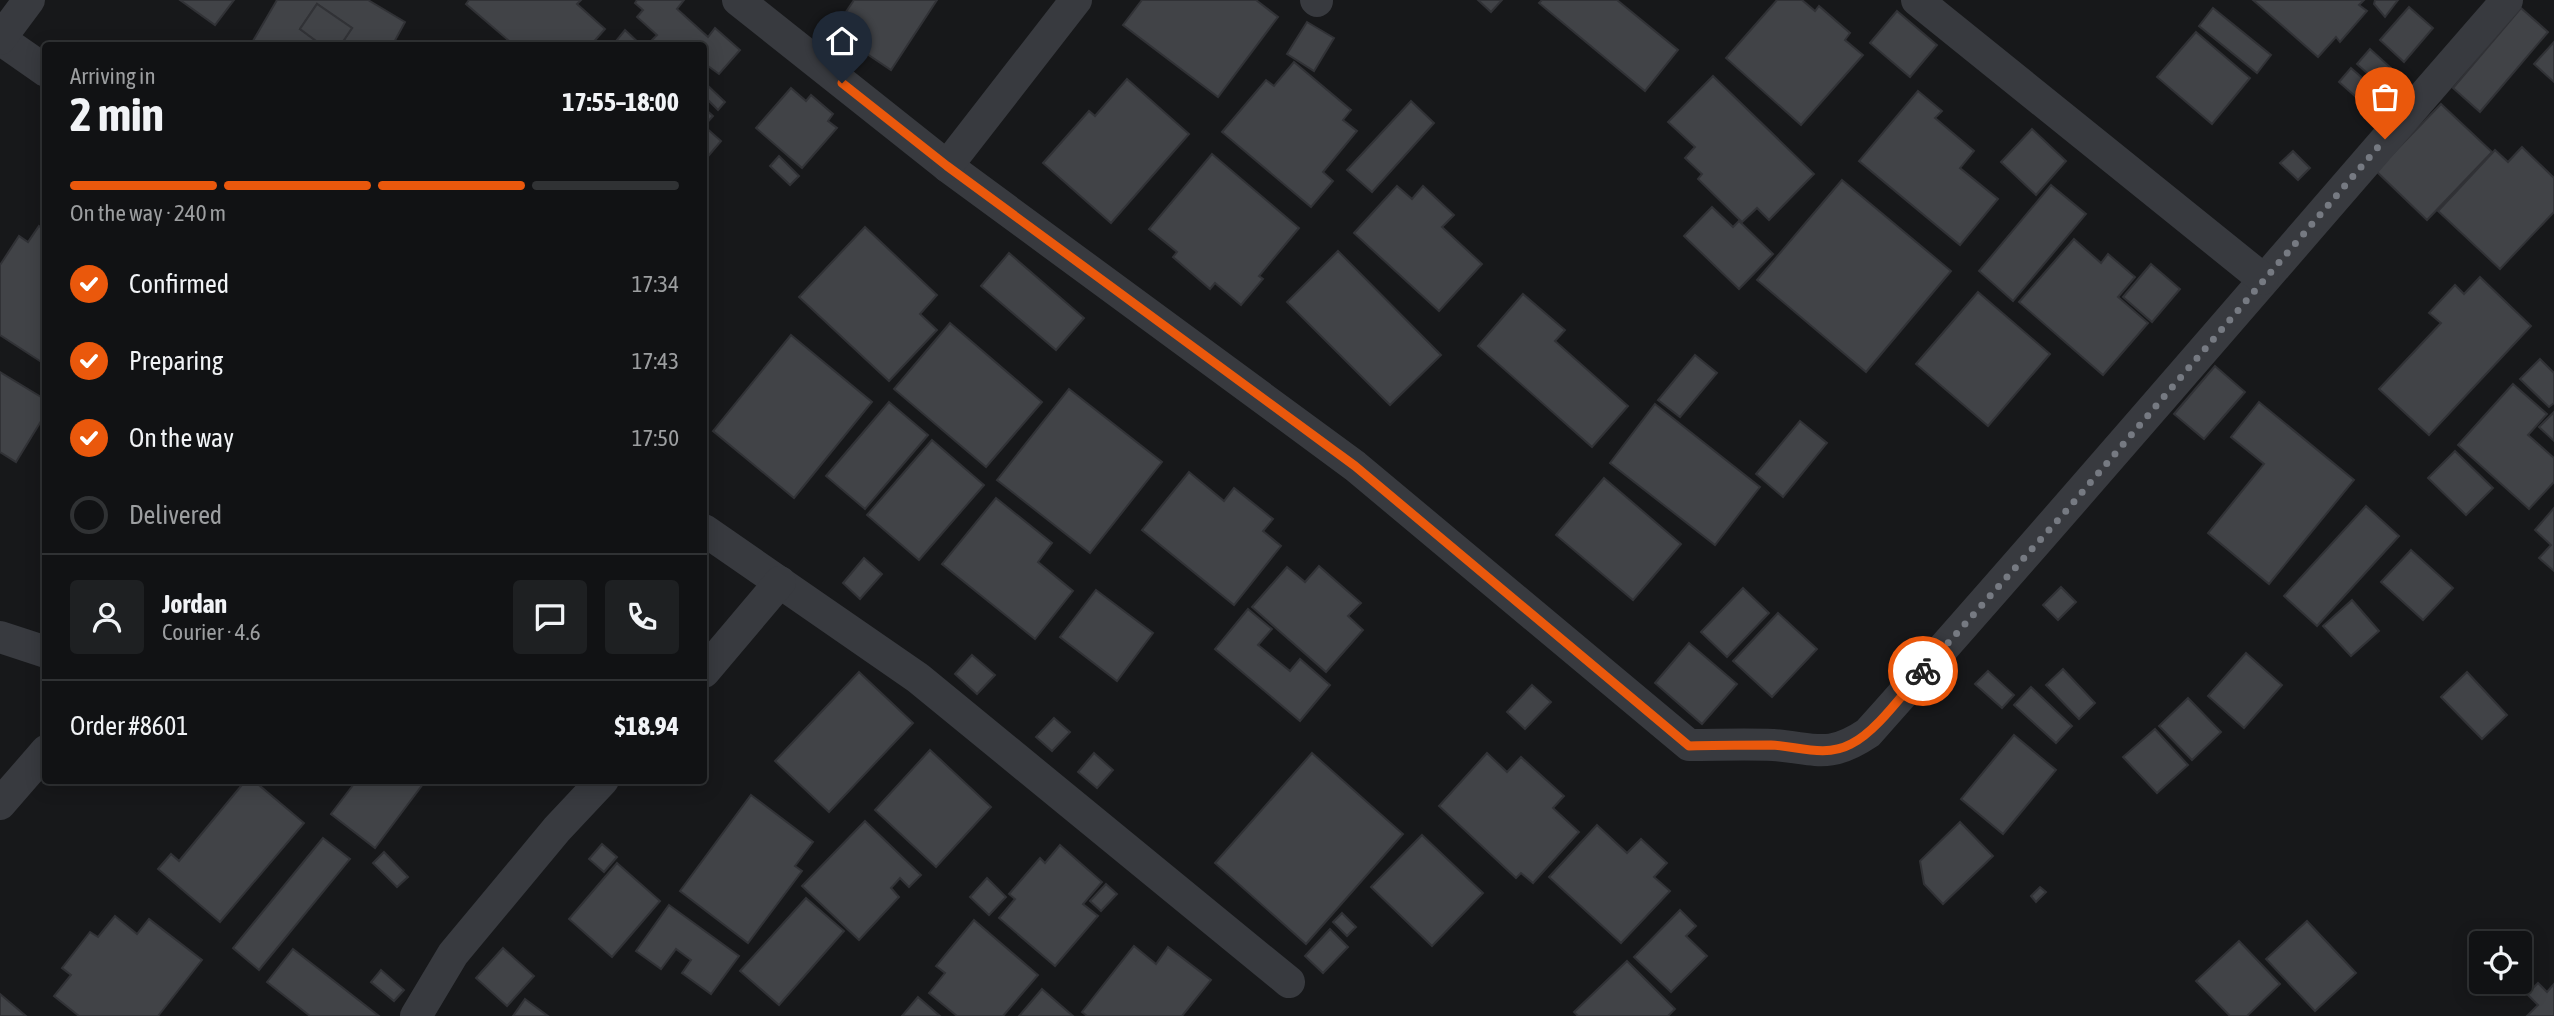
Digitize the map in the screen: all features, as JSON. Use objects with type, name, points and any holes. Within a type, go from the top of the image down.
[{"type":"street","points":[[29,0],[0,39],[42,68]]},
{"type":"street","points":[[738,0],[947,166],[1355,466],[1689,746],[1774,745],[1804,750],[1827,750],[1850,745],[1868,733],[2066,511],[2263,279],[2507,0]]},
{"type":"street","points":[[947,166],[1076,0]]},
{"type":"street","points":[[1917,0],[2263,279]]},
{"type":"street","points":[[707,532],[919,678],[1289,982]]},
{"type":"street","points":[[707,668],[780,582]]},
{"type":"street","points":[[0,637],[42,651]]},
{"type":"street","points":[[0,804],[42,756]]},
{"type":"street","points":[[416,1016],[453,954],[556,829],[599,784]]},
{"type":"building","points":[[180,0],[234,0],[215,25]]},
{"type":"building","points":[[277,0],[368,0],[405,22],[394,42],[343,42],[352,28],[317,4],[300,29],[318,42],[252,42]]},
{"type":"building","points":[[469,0],[581,0],[577,4],[605,29],[594,42],[510,42],[466,4]]},
{"type":"building","points":[[637,0],[684,0],[677,9],[708,37],[715,28],[740,50],[719,74],[707,65],[707,42],[654,42],[652,40],[657,35],[637,17],[643,10],[635,3]]},
{"type":"building","points":[[854,0],[937,0],[891,70],[833,31]]},
{"type":"building","points":[[1142,0],[1256,0],[1278,17],[1218,97],[1123,25]]},
{"type":"building","points":[[1478,0],[1502,0],[1491,12]]},
{"type":"building","points":[[1542,0],[1617,0],[1678,50],[1645,91],[1539,3]]},
{"type":"building","points":[[1777,0],[1802,0],[1815,11],[1819,6],[1850,33],[1845,40],[1863,55],[1801,125],[1726,58]]},
{"type":"building","points":[[2253,0],[2364,0],[2359,5],[2367,11],[2340,42],[2336,37],[2318,57]]},
{"type":"building","points":[[2375,0],[2398,0],[2385,17],[2374,4]]},
{"type":"building","points":[[317,4],[352,28],[343,42],[318,42],[300,29]]},
{"type":"building","points":[[2409,7],[2433,28],[2404,62],[2380,40]]},
{"type":"building","points":[[2213,8],[2271,55],[2257,73],[2199,26]]},
{"type":"building","points":[[2521,8],[2548,32],[2480,112],[2453,88]]},
{"type":"building","points":[[1897,11],[1937,45],[1910,77],[1870,43]]},
{"type":"building","points":[[1307,22],[1334,38],[1314,71],[1287,54]]},
{"type":"building","points":[[625,30],[638,42],[615,42]]},
{"type":"building","points":[[2196,32],[2250,78],[2212,124],[2157,77]]},
{"type":"building","points":[[2554,42],[2554,82],[2534,64]]},
{"type":"building","points":[[2370,49],[2391,68],[2378,83],[2357,64]]},
{"type":"building","points":[[1294,62],[1351,110],[1343,120],[1357,131],[1323,172],[1333,181],[1311,207],[1222,132],[1266,80],[1274,86]]},
{"type":"building","points":[[2351,68],[2376,90],[2364,104],[2339,82]]},
{"type":"building","points":[[1713,76],[1814,174],[1769,220],[1757,208],[1742,222],[1698,179],[1702,174],[1685,158],[1695,147],[1668,122]]},
{"type":"building","points":[[1127,79],[1189,134],[1111,223],[1043,163],[1089,111],[1095,116]]},
{"type":"building","points":[[707,85],[725,102],[718,110],[707,99]]},
{"type":"building","points":[[791,88],[806,101],[811,95],[833,114],[828,121],[837,128],[802,168],[756,128]]},
{"type":"building","points":[[1918,91],[1942,111],[1935,118],[1974,151],[1960,168],[1998,199],[1960,245],[1859,161]]},
{"type":"building","points":[[1411,101],[1434,123],[1372,192],[1347,170]]},
{"type":"building","points":[[2441,104],[2492,152],[2427,220],[2376,171]]},
{"type":"building","points":[[707,111],[713,116],[707,123]]},
{"type":"building","points":[[707,129],[721,141],[707,157]]},
{"type":"building","points":[[2032,129],[2066,161],[2036,195],[2001,162]]},
{"type":"building","points":[[2522,147],[2554,178],[2554,212],[2500,269],[2438,211],[2495,150],[2508,162]]},
{"type":"building","points":[[2293,151],[2310,168],[2298,180],[2280,163]]},
{"type":"building","points":[[1212,154],[1299,228],[1259,276],[1263,279],[1241,305],[1215,283],[1210,289],[1173,257],[1177,252],[1149,229]]},
{"type":"building","points":[[779,156],[799,176],[790,185],[770,166]]},
{"type":"building","points":[[1842,180],[1951,271],[1866,372],[1757,280]]},
{"type":"building","points":[[2051,185],[2086,214],[2013,301],[1979,271]]},
{"type":"building","points":[[1397,186],[1412,199],[1423,186],[1454,215],[1442,227],[1482,264],[1439,311],[1354,233]]},
{"type":"building","points":[[1712,207],[1733,227],[1739,221],[1773,254],[1739,289],[1684,236]]},
{"type":"building","points":[[39,226],[42,228],[42,362],[0,335],[0,265],[19,236],[28,242]]},
{"type":"building","points":[[865,227],[937,295],[920,314],[937,330],[889,381],[799,297]]},
{"type":"building","points":[[2074,239],[2101,263],[2108,254],[2135,277],[2118,297],[2148,323],[2103,375],[2019,302]]},
{"type":"building","points":[[1338,251],[1441,355],[1390,405],[1287,302]]},
{"type":"building","points":[[1009,253],[1084,318],[1056,350],[981,286]]},
{"type":"building","points":[[2151,264],[2180,289],[2152,322],[2123,297]]},
{"type":"building","points":[[2480,277],[2531,326],[2429,435],[2379,389],[2441,323],[2429,313],[2455,285],[2464,294]]},
{"type":"building","points":[[1978,292],[2050,354],[1988,426],[1916,364]]},
{"type":"building","points":[[1523,294],[1565,330],[1555,341],[1628,406],[1592,447],[1478,346]]},
{"type":"building","points":[[950,323],[1042,402],[986,467],[894,389]]},
{"type":"building","points":[[791,335],[872,402],[794,498],[713,431]]},
{"type":"building","points":[[1695,355],[1717,373],[1680,417],[1658,400]]},
{"type":"building","points":[[2540,359],[2554,373],[2554,403],[2549,407],[2520,379]]},
{"type":"building","points":[[2215,366],[2245,392],[2204,439],[2174,414]]},
{"type":"building","points":[[0,372],[42,398],[42,420],[16,462],[0,452]]},
{"type":"building","points":[[2513,384],[2547,414],[2528,435],[2554,458],[2554,482],[2529,509],[2458,445]]},
{"type":"building","points":[[1069,389],[1162,462],[1090,553],[997,480]]},
{"type":"building","points":[[889,402],[928,435],[865,509],[826,476]]},
{"type":"building","points":[[2259,402],[2354,480],[2269,584],[2208,533],[2264,464],[2231,437]]},
{"type":"building","points":[[1655,404],[1760,487],[1715,545],[1610,463]]},
{"type":"building","points":[[2554,412],[2554,441],[2539,427]]},
{"type":"building","points":[[1800,421],[1827,443],[1783,497],[1756,474]]},
{"type":"building","points":[[932,440],[984,485],[919,560],[867,515]]},
{"type":"building","points":[[2455,451],[2493,488],[2466,515],[2428,478]]},
{"type":"building","points":[[1189,472],[1224,501],[1234,488],[1273,519],[1263,531],[1281,546],[1234,605],[1142,530]]},
{"type":"building","points":[[1604,478],[1681,544],[1633,600],[1556,535]]},
{"type":"building","points":[[996,498],[1052,543],[1038,562],[1073,591],[1035,639],[942,564]]},
{"type":"building","points":[[2366,506],[2399,536],[2317,626],[2284,596]]},
{"type":"building","points":[[2554,508],[2554,571],[2539,558],[2551,545],[2535,530]]},
{"type":"building","points":[[2411,550],[2453,588],[2423,620],[2381,582]]},
{"type":"building","points":[[864,558],[882,574],[860,599],[843,583]]},
{"type":"building","points":[[1319,566],[1361,603],[1348,616],[1363,630],[1326,672],[1252,607],[1287,567],[1305,582]]},
{"type":"building","points":[[2061,587],[2076,602],[2058,620],[2043,605]]},
{"type":"building","points":[[1743,588],[1769,613],[1727,657],[1701,632]]},
{"type":"building","points":[[1096,590],[1153,633],[1117,681],[1060,637]]},
{"type":"building","points":[[2352,600],[2379,631],[2351,656],[2323,626]]},
{"type":"building","points":[[1248,609],[1272,629],[1258,645],[1290,671],[1300,659],[1330,685],[1300,721],[1215,649]]},
{"type":"building","points":[[1778,613],[1817,649],[1772,697],[1733,661]]},
{"type":"building","points":[[1689,643],[1737,684],[1702,724],[1655,683]]},
{"type":"building","points":[[2246,653],[2282,685],[2244,728],[2208,696]]},
{"type":"building","points":[[972,655],[995,675],[977,694],[955,674]]},
{"type":"building","points":[[2063,669],[2095,703],[2079,719],[2046,685]]},
{"type":"building","points":[[1988,671],[2014,695],[2002,708],[1975,684]]},
{"type":"building","points":[[859,672],[913,723],[829,812],[775,761]]},
{"type":"building","points":[[2467,672],[2507,715],[2482,739],[2441,697]]},
{"type":"building","points":[[1532,685],[1551,702],[1525,729],[1507,712]]},
{"type":"building","points":[[2031,687],[2072,726],[2056,743],[2014,705]]},
{"type":"building","points":[[2188,698],[2221,732],[2192,760],[2159,726]]},
{"type":"building","points":[[1054,718],[1070,732],[1052,751],[1036,737]]},
{"type":"building","points":[[2155,729],[2188,765],[2157,793],[2123,757]]},
{"type":"building","points":[[2014,735],[2056,770],[2003,834],[1961,799]]},
{"type":"building","points":[[930,750],[991,807],[936,867],[875,810]]},
{"type":"building","points":[[1094,753],[1113,770],[1097,788],[1078,772]]},
{"type":"building","points":[[1312,753],[1403,834],[1306,944],[1215,863]]},
{"type":"building","points":[[1487,753],[1507,772],[1521,757],[1564,796],[1553,808],[1579,832],[1533,883],[1521,873],[1516,878],[1439,806]]},
{"type":"building","points":[[243,784],[258,784],[304,823],[220,922],[158,869],[171,854],[179,861]]},
{"type":"building","points":[[354,784],[423,784],[375,848],[331,814]]},
{"type":"building","points":[[751,795],[813,842],[795,866],[802,871],[748,943],[680,891]]},
{"type":"building","points":[[865,821],[921,875],[909,887],[900,878],[891,888],[899,897],[859,940],[802,886]]},
{"type":"building","points":[[1960,822],[1993,856],[1943,904],[1924,884],[1920,861]]},
{"type":"building","points":[[1597,825],[1627,853],[1641,839],[1667,863],[1654,877],[1670,891],[1621,943],[1549,877]]},
{"type":"building","points":[[1422,835],[1483,893],[1432,946],[1371,887]]},
{"type":"building","points":[[323,838],[350,859],[259,970],[233,948]]},
{"type":"building","points":[[602,844],[617,857],[604,872],[589,859]]},
{"type":"building","points":[[1060,845],[1102,882],[1083,904],[1098,916],[1055,966],[999,918],[1015,899],[1009,894],[1040,858],[1045,863]]},
{"type":"building","points":[[384,852],[408,877],[397,887],[373,863]]},
{"type":"building","points":[[617,863],[660,901],[612,957],[569,919]]},
{"type":"building","points":[[987,878],[1006,897],[989,915],[970,897]]},
{"type":"building","points":[[1106,884],[1117,894],[1101,911],[1090,901]]},
{"type":"building","points":[[2040,887],[2046,892],[2036,902],[2031,896]]},
{"type":"building","points":[[806,898],[844,931],[779,1005],[740,971]]},
{"type":"building","points":[[669,905],[739,956],[711,994],[682,973],[691,960],[676,949],[661,969],[636,951]]},
{"type":"building","points":[[1680,910],[1696,926],[1686,936],[1707,956],[1671,992],[1634,957]]},
{"type":"building","points":[[1342,913],[1356,927],[1347,936],[1333,922]]},
{"type":"building","points":[[115,916],[137,934],[149,919],[202,960],[158,1016],[79,1016],[54,996],[71,975],[62,968],[90,932],[98,937]]},
{"type":"building","points":[[974,920],[1038,975],[1003,1016],[957,1016],[929,993],[945,973],[936,966]]},
{"type":"building","points":[[2307,921],[2356,973],[2315,1011],[2266,959]]},
{"type":"building","points":[[1330,929],[1348,947],[1323,973],[1305,956]]},
{"type":"building","points":[[2239,941],[2280,984],[2247,1016],[2230,1016],[2196,981]]},
{"type":"building","points":[[1134,946],[1156,964],[1168,947],[1211,980],[1182,1016],[1087,1016],[1082,1012]]},
{"type":"building","points":[[503,948],[534,976],[507,1006],[476,978]]},
{"type":"building","points":[[293,949],[379,1016],[310,1016],[267,982]]},
{"type":"building","points":[[1627,961],[1675,1009],[1668,1016],[1578,1016],[1574,1012]]},
{"type":"building","points":[[381,970],[404,990],[394,1001],[371,982]]},
{"type":"building","points":[[2538,983],[2547,992],[2554,984],[2554,1016],[2527,1016],[2538,1005],[2527,994],[2532,994],[2532,989]]},
{"type":"building","points":[[1042,989],[1073,1016],[1019,1016]]},
{"type":"building","points":[[0,994],[26,1016],[0,1016]]},
{"type":"building","points":[[918,997],[940,1016],[902,1016]]},
{"type":"building","points":[[525,999],[548,1016],[513,1016]]},
{"type":"way so far","points":[[1923,671],[2066,511],[2385,139]]},
{"type":"route","points":[[842,83],[947,166],[1355,466],[1689,746],[1774,745],[1804,750],[1827,750],[1850,745],[1868,733],[1923,671]]}]
